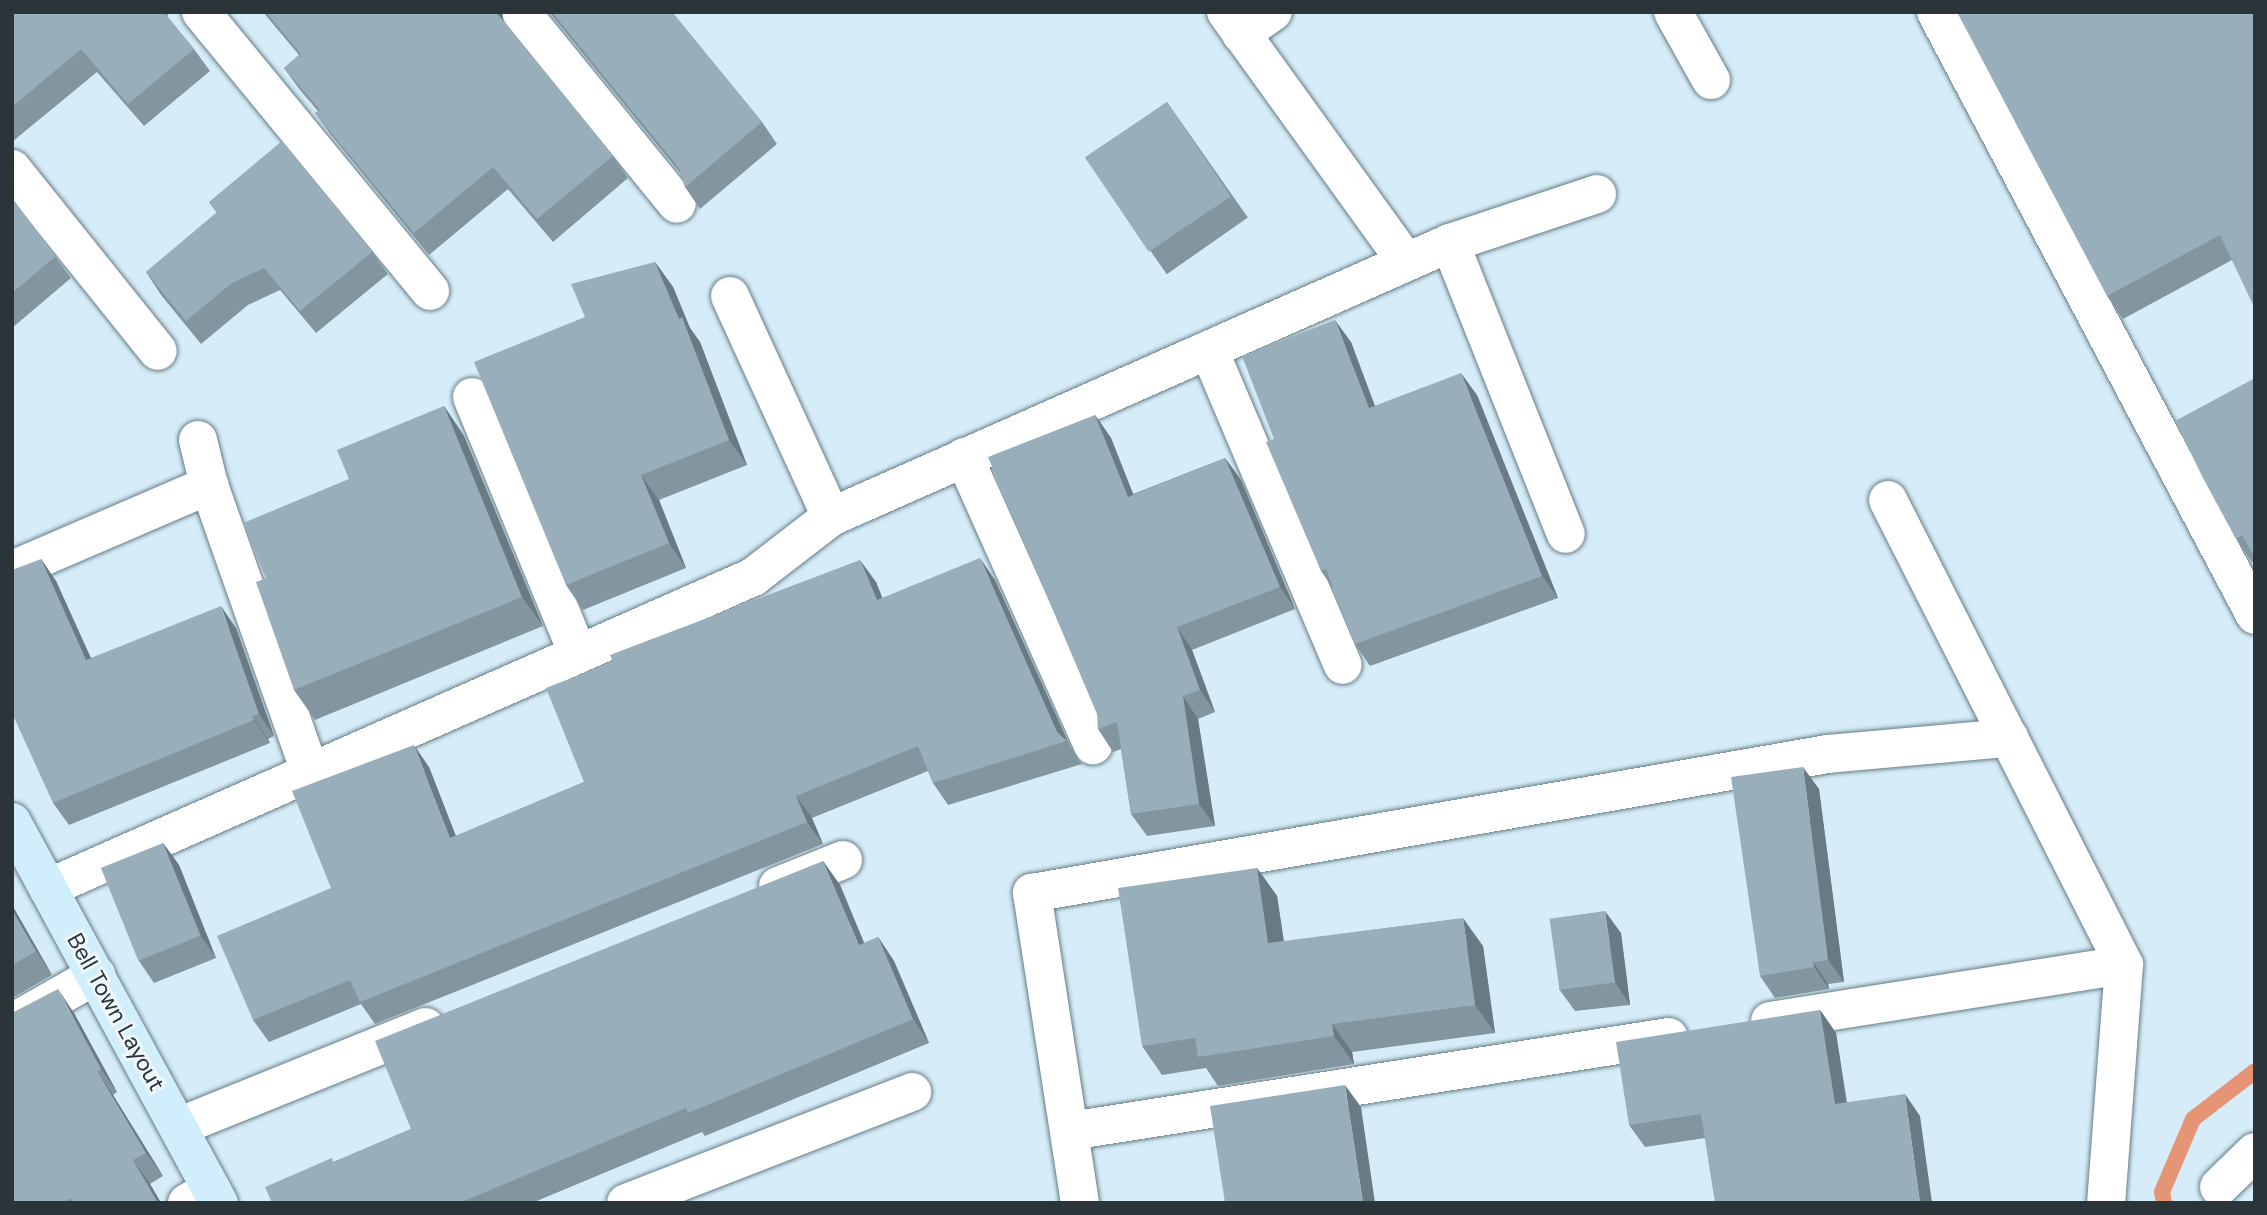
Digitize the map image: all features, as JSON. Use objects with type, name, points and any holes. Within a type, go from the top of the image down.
[{"type":"street","points":[[201,12],[430,291]]},
{"type":"street","points":[[521,12],[677,204]]},
{"type":"street","points":[[1273,12],[1233,23],[1406,262]]},
{"type":"street","points":[[1672,12],[1711,80]]},
{"type":"street","points":[[1936,12],[2255,615]]},
{"type":"street","points":[[12,169],[158,351]]},
{"type":"street","points":[[48,888],[753,577],[831,517],[964,457],[1450,243],[1597,194]]},
{"type":"street","points":[[1450,243],[1566,534]]},
{"type":"street","points":[[730,296],[831,517]]},
{"type":"street","points":[[1209,350],[1343,665]]},
{"type":"street","points":[[472,397],[578,654]]},
{"type":"street","points":[[198,440],[209,485],[310,772]]},
{"type":"street","points":[[964,457],[1093,745]]},
{"type":"street","points":[[12,570],[209,485]]},
{"type":"street","points":[[1888,500],[2124,965],[2106,1203]]},
{"type":"street","points":[[1080,1203],[1032,893],[1828,754],[2009,738]]},
{"type":"street","name":"Bell Town Layout","points":[[12,822],[178,1127],[206,1198]]},
{"type":"street","points":[[741,901],[844,860]]},
{"type":"street","points":[[1741,1026],[2124,965]]},
{"type":"street","points":[[12,1023],[96,975]]},
{"type":"street","points":[[178,1127],[460,1014]]},
{"type":"street","points":[[1070,1131],[1699,1032]]},
{"type":"street","points":[[626,1203],[912,1092]]},
{"type":"street","points":[[2219,1187],[2255,1152]]},
{"type":"building","points":[[12,12],[163,12],[194,49],[128,104],[81,49],[12,107]]},
{"type":"building","points":[[266,12],[496,12],[613,156],[537,219],[493,167],[414,233],[315,113],[320,110],[284,68],[301,54]]},
{"type":"building","points":[[552,12],[672,12],[762,122],[685,187],[679,168]]},
{"type":"building","points":[[1957,12],[2255,12],[2255,309],[2220,235],[2107,296]]},
{"type":"building","points":[[1167,102],[1231,197],[1149,252],[1085,157]]},
{"type":"building","points":[[282,141],[372,252],[300,311],[264,268],[232,283],[186,321],[146,272],[217,212],[209,202]]},
{"type":"building","points":[[12,198],[56,256],[12,293]]},
{"type":"building","points":[[655,262],[679,319],[682,317],[729,440],[641,475],[669,543],[566,585],[474,362],[585,317],[571,284]]},
{"type":"building","points":[[1335,320],[1369,408],[1461,373],[1542,576],[1355,644],[1326,569],[1321,571],[1266,442],[1274,439],[1242,356]]},
{"type":"building","points":[[2255,378],[2255,558],[2242,535],[2236,539],[2175,421]]},
{"type":"building","points":[[444,406],[522,597],[294,690],[256,582],[266,578],[243,523],[349,479],[337,450]]},
{"type":"building","points":[[1095,415],[1128,497],[1225,458],[1280,587],[1177,627],[1200,690],[1183,696],[1199,804],[1131,814],[1117,722],[1098,729],[1097,714],[988,457]]},
{"type":"building","points":[[980,558],[1057,732],[1067,741],[933,783],[918,746],[796,796],[807,822],[360,1002],[350,980],[253,1020],[217,936],[331,888],[292,791],[414,745],[450,838],[584,782],[546,688],[613,662],[610,655],[860,560],[877,600]]},
{"type":"building","points":[[41,559],[86,660],[221,606],[259,714],[252,716],[254,720],[53,803],[12,713],[12,570]]},
{"type":"building","points":[[1803,767],[1828,960],[1813,962],[1814,967],[1760,976],[1731,777]]},
{"type":"building","points":[[163,843],[200,936],[138,961],[101,868]]},
{"type":"building","points":[[823,861],[859,945],[878,937],[913,1019],[688,1113],[686,1108],[459,1203],[272,1203],[265,1187],[332,1158],[333,1162],[411,1129],[375,1041]]},
{"type":"building","points":[[1257,868],[1268,943],[1463,918],[1475,1005],[1332,1024],[1334,1036],[1198,1057],[1195,1038],[1142,1046],[1118,888]]},
{"type":"building","points":[[12,910],[36,951],[12,965]]},
{"type":"building","points":[[1605,911],[1615,982],[1560,990],[1550,919]]},
{"type":"building","points":[[58,989],[101,1069],[97,1071],[146,1153],[133,1160],[158,1203],[74,1203],[71,1198],[62,1203],[12,1203],[12,1013]]},
{"type":"building","points":[[1820,1010],[1835,1104],[1905,1094],[1920,1203],[1715,1203],[1701,1114],[1629,1125],[1616,1042]]},
{"type":"building","points":[[1345,1085],[1363,1203],[1225,1203],[1210,1106]]},
{"type":"waterway","points":[[2164,1203],[2162,1192],[2193,1119],[2255,1071]]}]
